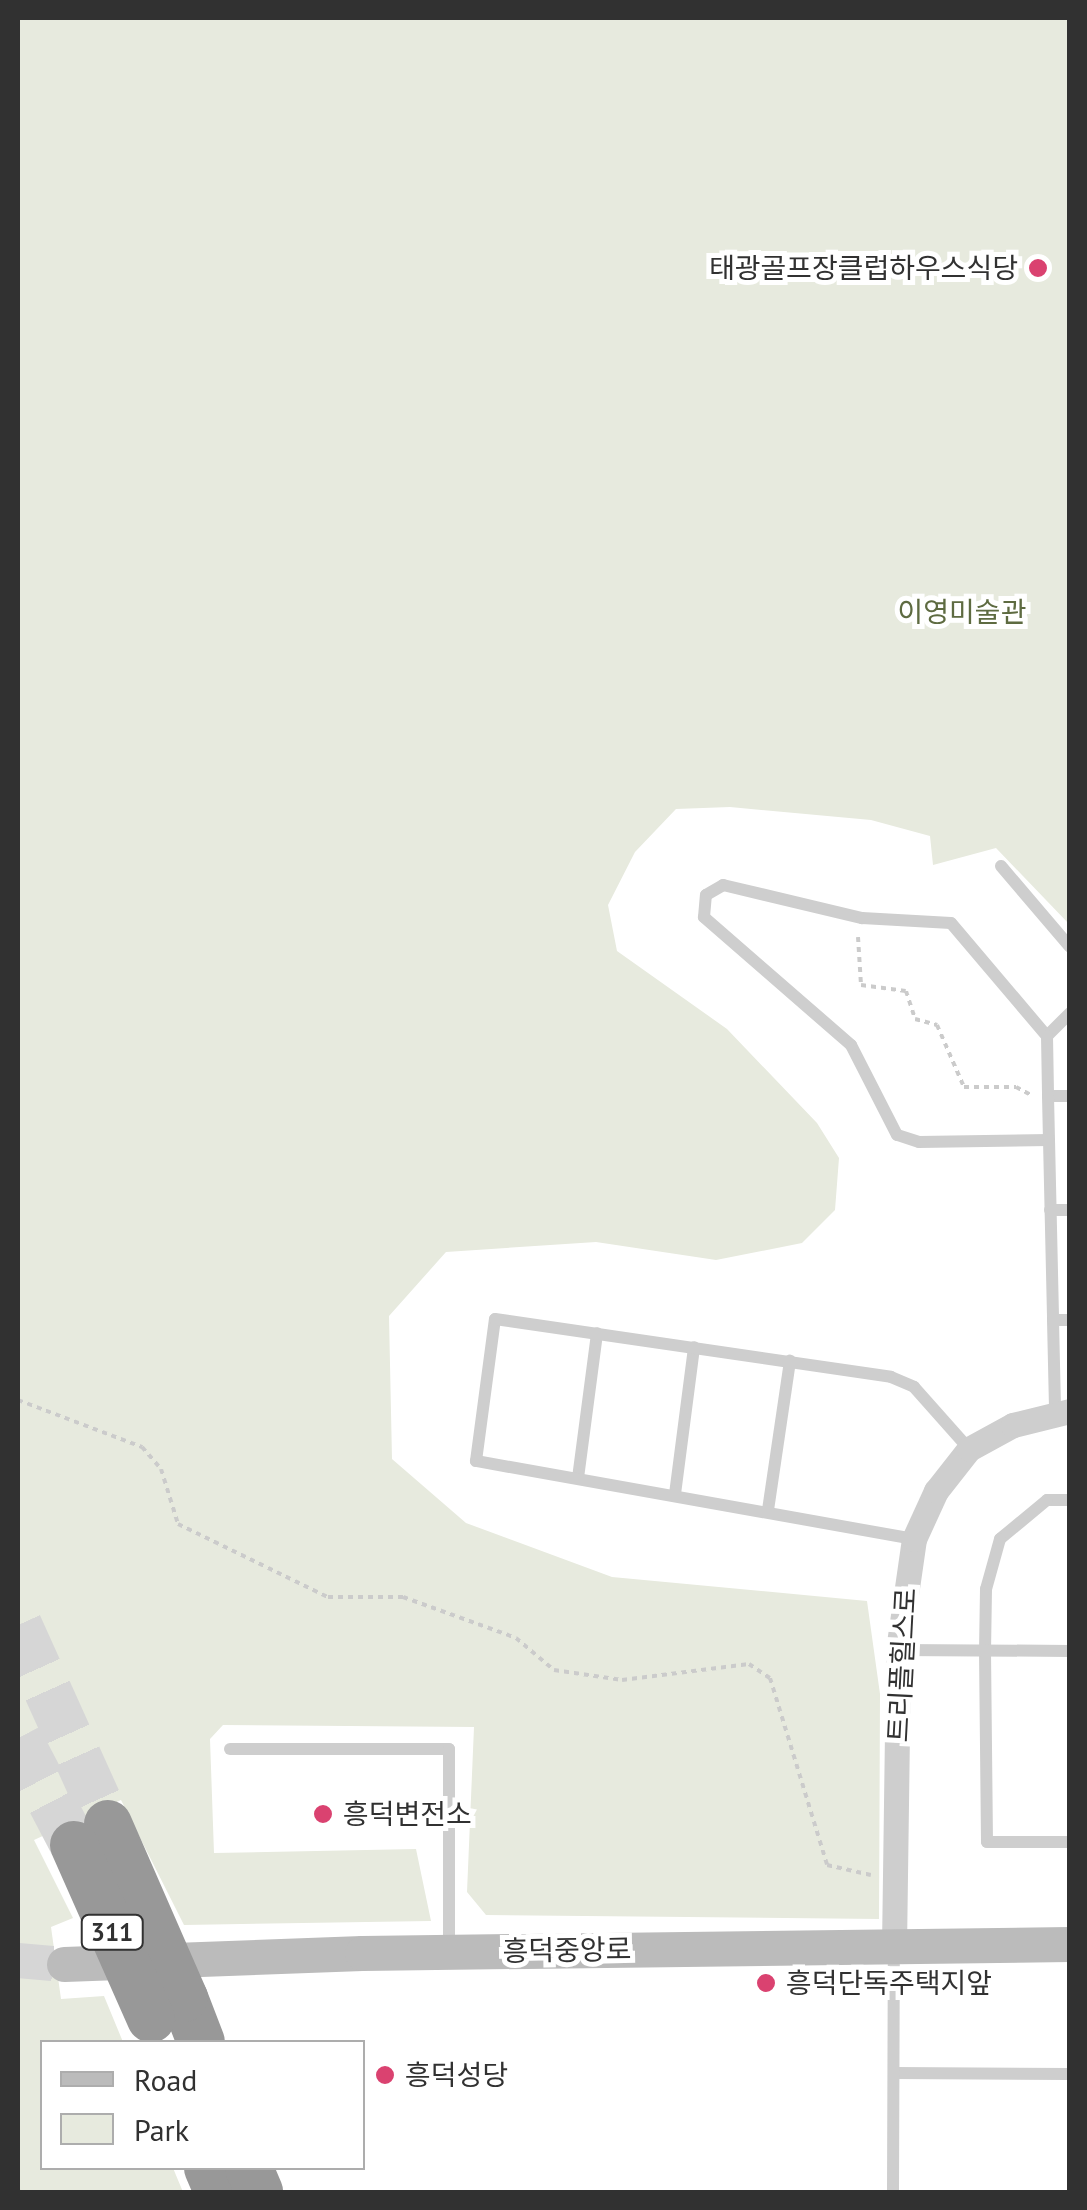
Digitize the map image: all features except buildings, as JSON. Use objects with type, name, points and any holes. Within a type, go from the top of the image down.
[{"type":"highway","name":"311","points":[[91,1834],[165,2020],[198,2040]]},
{"type":"street","name":"트리플힐스로","points":[[894,1947],[898,1650],[914,1538],[936,1491],[969,1449],[1062,1411]]},
{"type":"street","name":"흥덕중앙로","points":[[64,1964],[449,1952],[1070,1944]]},
{"type":"lane","points":[[1001,866],[1070,947]]},
{"type":"lane","points":[[1049,1140],[918,1142],[897,1135],[852,1044],[704,917],[706,895],[723,885],[858,917],[951,923],[1046,1036],[1048,1096],[1049,1140],[1050,1210],[1053,1320],[1062,1411]]},
{"type":"lane","points":[[1046,1036],[1070,1013]]},
{"type":"lane","points":[[1048,1096],[1070,1096]]},
{"type":"lane","points":[[1050,1210],[1070,1210]]},
{"type":"lane","points":[[914,1538],[476,1461],[495,1318],[790,1360],[914,1387],[969,1449]]},
{"type":"lane","points":[[1053,1320],[1070,1320]]},
{"type":"lane","points":[[578,1478],[597,1333]]},
{"type":"lane","points":[[675,1494],[694,1347]]},
{"type":"lane","points":[[768,1510],[790,1360]]},
{"type":"lane","points":[[1070,1500],[1046,1500],[1000,1538],[986,1589],[985,1650],[987,1842],[1070,1842]]},
{"type":"lane","points":[[898,1650],[1070,1651]]},
{"type":"lane","points":[[230,1750],[449,1750],[449,1952]]},
{"type":"lane","points":[[893,2192],[894,1947]]},
{"type":"lane","points":[[894,2074],[1070,2074]]},
{"type":"path","points":[[858,917],[860,984],[906,991],[915,1019],[937,1026],[964,1086],[1027,1090],[1033,1097],[1032,1141]]},
{"type":"path","points":[[18,1400],[142,1447],[160,1470],[178,1524],[328,1597],[403,1597],[516,1638],[554,1670],[622,1680],[750,1664],[770,1678],[827,1865],[896,1878]]},
{"type":"green space","name":"이영미술관","points":[[18,18],[1069,18],[1069,924],[996,848],[933,865],[930,836],[871,820],[730,807],[676,809],[635,852],[608,905],[617,951],[727,1029],[817,1123],[839,1158],[835,1210],[802,1243],[716,1260],[596,1242],[446,1252],[389,1316],[392,1459],[466,1523],[612,1577],[867,1601],[880,1694],[879,1919],[486,1915],[467,1892],[474,1727],[223,1725],[210,1739],[214,1853],[416,1849],[431,1921],[184,1925],[121,1800],[34,1840],[73,1918],[51,1927],[61,1999],[104,1996],[122,2040],[40,2040],[40,2170],[174,2170],[183,2192],[18,2192]]},
{"type":"tunnel","points":[[18,1625],[108,1824]]},
{"type":"tunnel","points":[[18,1738],[74,1845]]},
{"type":"tunnel","points":[[18,1960],[64,1964]]},
{"type":"place","name":"태광골프장클럽하우스식당","points":[[1038,268]]},
{"type":"place","name":"흥덕변전소","points":[[323,1814]]},
{"type":"place","name":"흥덕단독주택지앞","points":[[766,1983]]},
{"type":"place","name":"흥덕성당","points":[[385,2075]]}]
